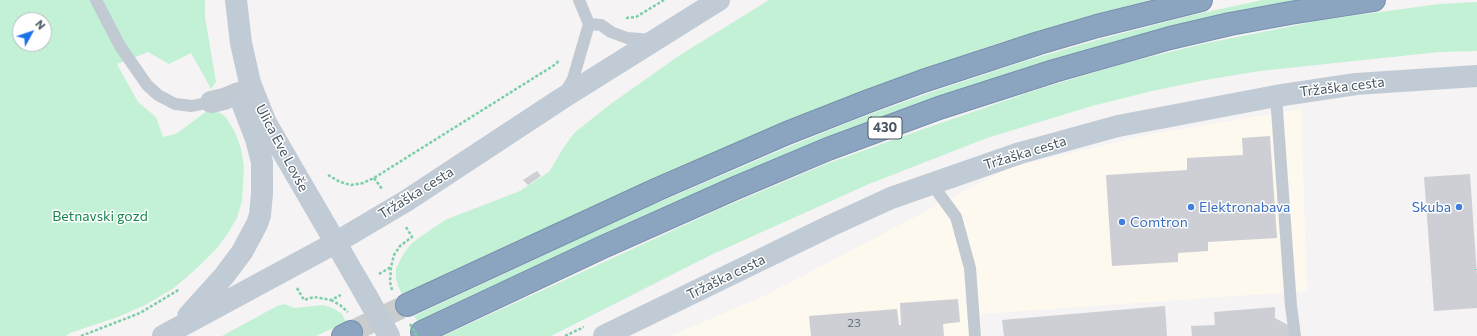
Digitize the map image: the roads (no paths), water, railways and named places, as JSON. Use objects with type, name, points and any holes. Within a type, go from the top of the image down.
[{"type":"highway","name":"430","points":[[400,299],[787,133],[866,102],[923,81],[1039,43],[1111,22],[1201,0]]},
{"type":"highway","name":"430","points":[[422,332],[603,247],[733,189],[835,147],[954,103],[1054,71],[1170,38],[1230,24],[1374,0]]},
{"type":"street","name":"Ulica Eve Lovše","points":[[236,0],[241,43],[250,83],[266,123],[335,243]]},
{"type":"street","name":"Tržaška cesta","points":[[171,332],[335,243],[406,201],[561,99],[719,0]]},
{"type":"street","points":[[171,332],[224,276],[242,252],[257,224],[260,215],[262,162],[256,139],[239,93],[233,68],[241,43]]},
{"type":"street","name":"Tržaška cesta","points":[[604,336],[891,198],[1020,153],[1118,126],[1276,96],[1356,84],[1477,76]]},
{"type":"street","points":[[211,102],[239,93]]},
{"type":"street","points":[[335,243],[389,336]]},
{"type":"lane","points":[[96,0],[120,46],[147,85],[158,95],[175,104],[192,106],[211,102]]},
{"type":"lane","points":[[561,99],[574,79],[589,24],[579,0]]},
{"type":"lane","points":[[589,24],[601,25],[611,32],[627,38],[653,40]]},
{"type":"lane","points":[[1276,96],[1291,306],[1295,336]]},
{"type":"lane","points":[[932,184],[956,217],[970,268],[974,336]]},
{"type":"tunnel","points":[[351,332],[407,305]]},
{"type":"place","name":"Elektronabava","points":[[1191,207]]},
{"type":"place","name":"Skuba","points":[[1459,207]]},
{"type":"place","name":"Comtron","points":[[1122,222]]},
{"type":"park label","name":"Betnavski gozd","points":[[100,216]]}]
